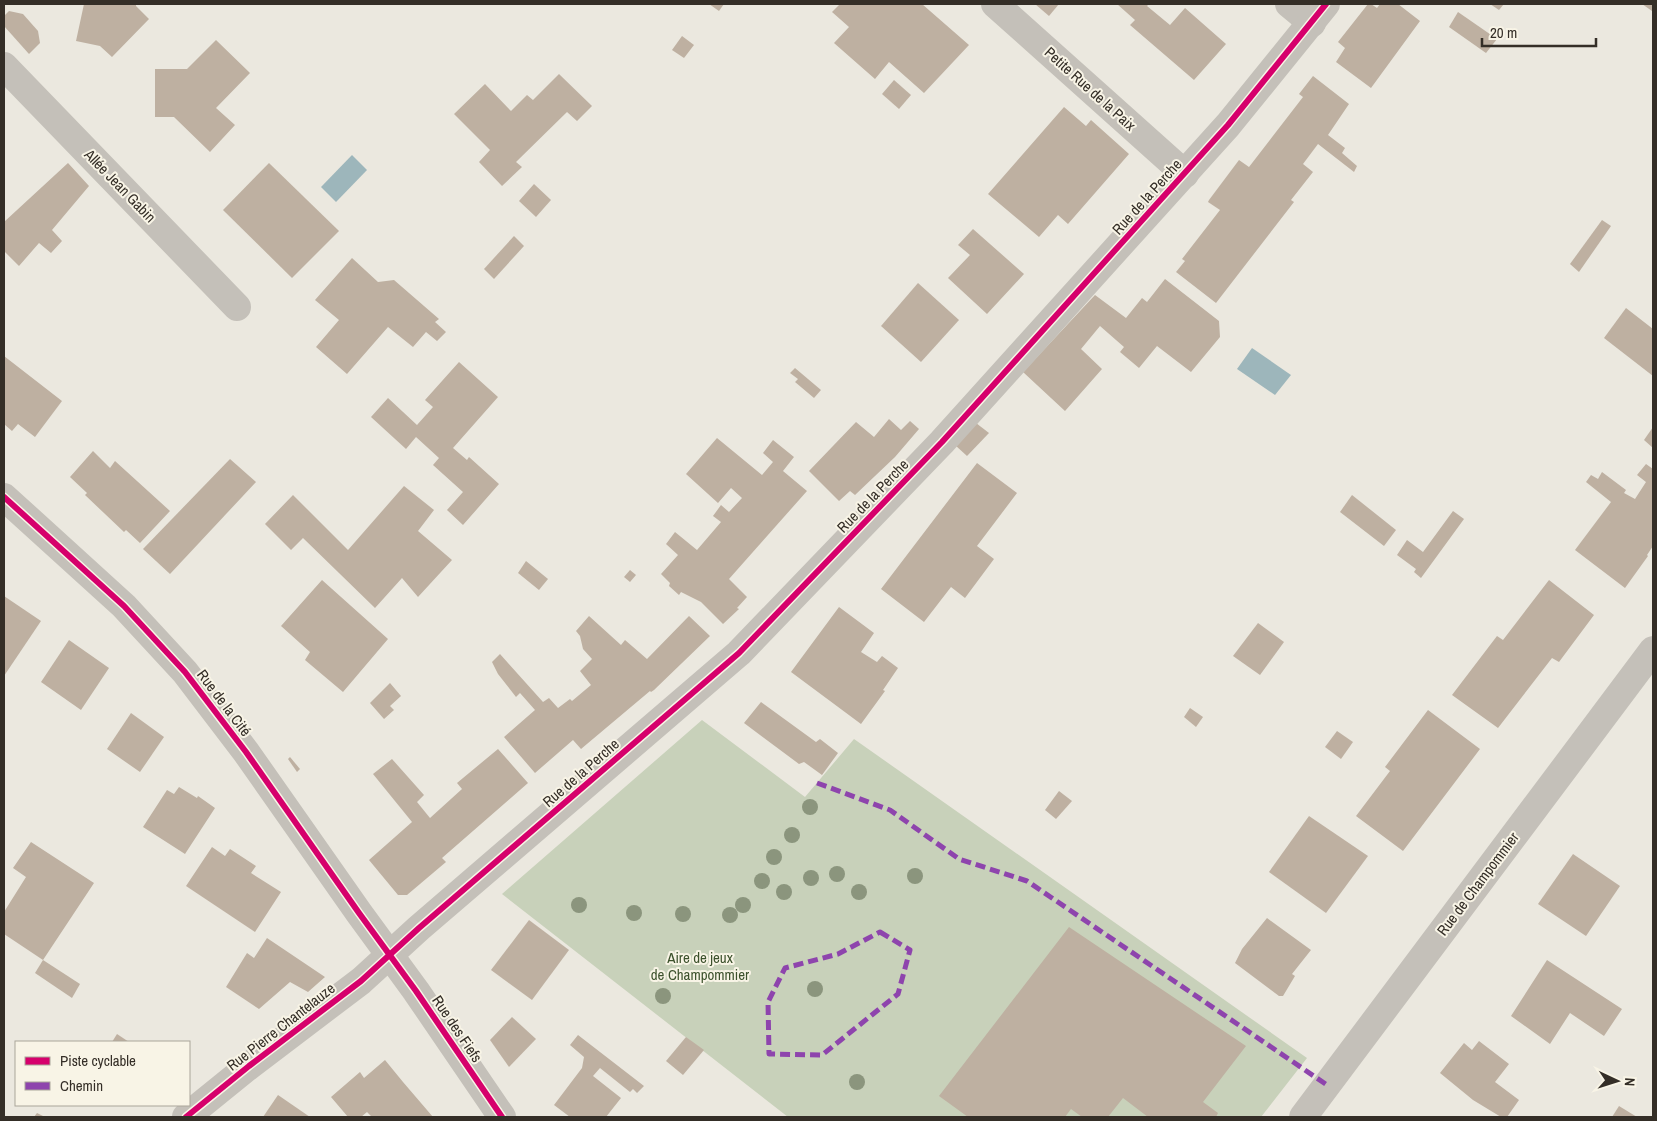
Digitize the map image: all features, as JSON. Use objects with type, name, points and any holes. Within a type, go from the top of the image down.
[{"type":"street","name":"Petite Rue de la Paix","points":[[995,4],[1184,174]]},
{"type":"street","points":[[1289,4],[1319,13]]},
{"type":"street","name":"Rue de la Perche","points":[[389,956],[419,928],[739,653],[942,442],[1228,125],[1319,13]]},
{"type":"street","name":"Allée Jean Gabin","points":[[4,66],[236,307]]},
{"type":"street","name":"Rue de la Cité","points":[[4,497],[124,606],[184,672],[246,752],[389,956]]},
{"type":"street","name":"Rue de Champommier","points":[[1303,1117],[1652,656]]},
{"type":"street","name":"Rue Pierre Chantelauze","points":[[186,1117],[249,1066],[361,981],[389,956]]},
{"type":"street","name":"Rue des Fiefs","points":[[389,956],[416,990],[502,1117]]},
{"type":"green space","name":"Aire de jeux de Champommier","points":[[702,720],[805,797],[854,739],[1307,1058],[1261,1117],[788,1117],[502,894]]},
{"type":"water","points":[[352,155],[367,170],[336,202],[321,187]]},
{"type":"water","points":[[1252,348],[1291,375],[1275,395],[1237,369]]},
{"type":"building","points":[[84,4],[136,4],[149,19],[112,57],[100,46],[76,41]]},
{"type":"building","points":[[709,4],[724,4],[719,11]]},
{"type":"building","points":[[840,4],[922,4],[969,45],[924,93],[889,62],[875,79],[834,43],[849,27],[832,12]]},
{"type":"building","points":[[1035,4],[1059,4],[1049,16]]},
{"type":"building","points":[[1117,4],[1149,4],[1147,6],[1170,25],[1185,8],[1226,44],[1194,80],[1130,25],[1135,20]]},
{"type":"building","points":[[1368,4],[1377,8],[1380,4],[1398,4],[1420,21],[1371,88],[1336,62],[1345,48],[1338,42]]},
{"type":"building","points":[[1490,4],[1504,4],[1499,10]]},
{"type":"building","points":[[1642,4],[1653,4],[1652,11]]},
{"type":"building","points":[[9,11],[23,14],[38,31],[40,43],[29,54],[4,26],[4,16]]},
{"type":"building","points":[[1458,12],[1497,39],[1486,53],[1449,27]]},
{"type":"building","points":[[682,36],[694,45],[684,58],[672,50]]},
{"type":"building","points":[[216,40],[250,73],[216,108],[235,125],[210,152],[174,117],[155,117],[155,69],[187,69]]},
{"type":"building","points":[[559,74],[592,106],[577,121],[567,112],[516,162],[522,167],[502,186],[479,162],[490,150],[454,114],[485,84],[511,111],[527,95],[533,100]]},
{"type":"building","points":[[1313,76],[1349,104],[1328,135],[1345,148],[1342,153],[1357,166],[1354,172],[1318,144],[1303,164],[1313,172],[1291,200],[1294,202],[1216,303],[1176,272],[1185,261],[1182,259],[1220,210],[1208,202],[1209,200],[1239,160],[1249,167],[1303,97],[1299,94]]},
{"type":"building","points":[[894,80],[911,95],[899,109],[882,94]]},
{"type":"building","points":[[1064,107],[1086,126],[1091,120],[1129,154],[1068,224],[1058,215],[1039,237],[988,194]]},
{"type":"building","points":[[68,163],[89,186],[52,230],[62,241],[51,253],[39,243],[19,266],[4,251],[4,222]]},
{"type":"building","points":[[269,163],[339,231],[292,278],[223,210]]},
{"type":"building","points":[[534,184],[551,200],[536,217],[519,201]]},
{"type":"building","points":[[1602,220],[1611,226],[1579,272],[1570,264]]},
{"type":"building","points":[[973,229],[1024,274],[987,314],[948,278],[970,255],[958,245]]},
{"type":"building","points":[[514,236],[524,246],[494,279],[484,269]]},
{"type":"building","points":[[352,258],[378,282],[394,280],[439,319],[435,322],[446,332],[437,341],[426,332],[413,347],[388,327],[347,374],[316,347],[339,320],[315,300]]},
{"type":"building","points":[[1165,279],[1219,321],[1220,337],[1191,372],[1157,346],[1139,368],[1120,352],[1124,347],[1100,326],[1081,349],[1102,369],[1065,411],[1023,372],[1095,295],[1126,318],[1142,298],[1147,302]]},
{"type":"building","points":[[918,283],[959,320],[921,362],[881,326]]},
{"type":"building","points":[[1626,308],[1653,329],[1653,376],[1604,338]]},
{"type":"building","points":[[4,356],[62,401],[35,437],[18,424],[12,431],[4,424]]},
{"type":"building","points":[[459,362],[498,397],[453,448],[467,460],[469,457],[499,484],[463,525],[447,510],[463,492],[433,465],[439,458],[416,437],[406,449],[371,417],[388,398],[417,425],[433,407],[425,400]]},
{"type":"building","points":[[795,368],[821,390],[814,398],[795,382],[798,379],[790,373]]},
{"type":"building","points":[[889,419],[901,430],[910,421],[919,429],[895,457],[855,495],[850,491],[839,501],[809,471],[856,422],[874,437]]},
{"type":"building","points":[[976,423],[989,433],[967,456],[955,445]]},
{"type":"building","points":[[1653,427],[1653,448],[1644,440]]},
{"type":"building","points":[[717,438],[762,475],[773,462],[763,453],[773,440],[794,457],[783,471],[807,491],[729,579],[747,597],[737,608],[739,609],[723,624],[701,602],[681,592],[679,595],[669,586],[670,583],[661,574],[678,555],[666,544],[675,532],[697,550],[721,522],[713,516],[721,505],[729,512],[742,498],[731,488],[718,503],[686,474]]},
{"type":"building","points":[[93,451],[110,468],[115,461],[170,511],[140,543],[126,530],[124,532],[85,495],[87,493],[70,477]]},
{"type":"building","points":[[230,459],[256,482],[170,574],[143,549]]},
{"type":"building","points":[[977,463],[1017,493],[977,546],[994,559],[965,598],[951,587],[924,622],[881,589]]},
{"type":"building","points":[[1646,464],[1653,469],[1653,546],[1625,588],[1575,550],[1611,502],[1586,482],[1591,475],[1598,479],[1602,472],[1626,490],[1624,493],[1635,499],[1646,482],[1637,475]]},
{"type":"building","points":[[404,486],[434,510],[418,531],[452,560],[418,597],[402,578],[375,608],[303,538],[291,550],[265,524],[293,495],[348,550]]},
{"type":"building","points":[[1352,495],[1396,530],[1384,546],[1340,512]]},
{"type":"building","points":[[1453,511],[1464,519],[1421,578],[1414,572],[1416,569],[1397,555],[1407,540],[1423,552]]},
{"type":"building","points":[[526,561],[548,579],[539,590],[518,573]]},
{"type":"building","points":[[630,570],[636,575],[630,582],[624,577]]},
{"type":"building","points":[[322,580],[388,639],[343,692],[305,660],[310,652],[281,626]]},
{"type":"building","points":[[1549,580],[1594,615],[1559,662],[1552,658],[1498,728],[1452,695],[1497,636],[1503,640]]},
{"type":"building","points":[[4,596],[41,621],[4,676]]},
{"type":"building","points":[[839,607],[874,633],[861,652],[877,662],[882,656],[898,668],[883,690],[885,691],[861,724],[791,672]]},
{"type":"building","points":[[589,616],[621,645],[625,640],[647,659],[689,616],[710,636],[654,690],[650,691],[581,749],[573,740],[535,773],[504,737],[535,710],[520,693],[516,697],[498,674],[492,662],[500,654],[543,702],[549,698],[558,708],[570,699],[572,701],[591,685],[580,671],[592,659],[583,649],[580,636],[576,631]]},
{"type":"building","points":[[1258,623],[1284,642],[1260,675],[1233,656]]},
{"type":"building","points":[[69,640],[109,668],[81,710],[41,682]]},
{"type":"building","points":[[390,683],[401,696],[390,706],[394,710],[384,719],[370,703]]},
{"type":"building","points":[[761,702],[816,742],[820,739],[838,753],[822,775],[804,762],[799,764],[744,723]]},
{"type":"building","points":[[1190,708],[1203,717],[1196,727],[1184,717]]},
{"type":"building","points":[[1428,710],[1480,749],[1403,851],[1356,816],[1390,771],[1385,767]]},
{"type":"building","points":[[131,713],[164,737],[140,772],[107,749]]},
{"type":"building","points":[[1337,731],[1353,742],[1341,759],[1325,747]]},
{"type":"building","points":[[498,749],[528,783],[442,858],[446,862],[407,895],[398,895],[369,860],[412,822],[373,774],[392,759],[424,795],[417,802],[430,818],[462,789],[457,783]]},
{"type":"building","points":[[290,757],[300,769],[297,772],[288,759]]},
{"type":"building","points":[[179,787],[197,798],[198,796],[215,808],[185,854],[143,827],[167,790],[174,794]]},
{"type":"building","points":[[1059,791],[1072,801],[1056,819],[1045,810]]},
{"type":"building","points":[[1309,816],[1368,856],[1326,913],[1269,872]]},
{"type":"building","points":[[31,842],[94,883],[43,960],[4,934],[4,912],[26,877],[13,868]]},
{"type":"building","points":[[212,847],[225,856],[230,849],[256,866],[251,873],[281,892],[255,932],[186,886]]},
{"type":"building","points":[[1573,854],[1620,886],[1586,936],[1538,904]]},
{"type":"building","points":[[1267,918],[1311,950],[1292,974],[1295,976],[1283,996],[1279,996],[1235,963],[1242,949]]},
{"type":"building","points":[[529,920],[569,950],[532,1000],[491,970]]},
{"type":"building","points":[[1069,927],[1246,1046],[1203,1102],[1218,1113],[1216,1117],[1148,1117],[1123,1098],[1108,1117],[1082,1117],[1071,1109],[1065,1117],[968,1117],[939,1096]]},
{"type":"building","points":[[267,938],[325,977],[308,992],[290,982],[259,1009],[226,987],[247,953],[254,958]]},
{"type":"building","points":[[43,960],[80,984],[72,998],[35,973]]},
{"type":"building","points":[[1547,960],[1622,1009],[1604,1036],[1570,1013],[1550,1044],[1511,1016]]},
{"type":"building","points":[[512,1017],[536,1039],[509,1067],[490,1040]]},
{"type":"building","points":[[117,1034],[128,1041],[113,1041]]},
{"type":"building","points":[[578,1035],[644,1086],[637,1093],[633,1089],[630,1092],[600,1068],[593,1076],[621,1098],[606,1117],[570,1117],[554,1105],[582,1068],[584,1057],[570,1045]]},
{"type":"building","points":[[686,1037],[704,1050],[683,1075],[666,1061]]},
{"type":"building","points":[[1479,1041],[1509,1064],[1495,1082],[1519,1100],[1507,1117],[1501,1117],[1473,1100],[1440,1073],[1464,1043],[1472,1050]]},
{"type":"building","points":[[385,1060],[433,1117],[372,1117],[367,1112],[361,1117],[348,1117],[331,1097],[360,1072],[364,1078]]},
{"type":"building","points":[[278,1095],[310,1117],[263,1117]]},
{"type":"building","points":[[1619,1106],[1637,1117],[1612,1117]]},
{"type":"building","points":[[37,1113],[45,1117],[34,1117]]},
{"type":"marked path","points":[[817,783],[890,810],[959,859],[1027,881],[1327,1085]]},
{"type":"marked path","points":[[880,932],[910,950],[898,994],[822,1055],[769,1054],[768,1002],[785,968],[838,954],[880,932]]},
{"type":"cycle path","points":[[186,1117],[249,1066],[361,981],[419,928],[739,653],[942,442],[1228,125],[1326,4]]},
{"type":"cycle path","points":[[4,497],[124,606],[185,672],[246,752],[416,991],[502,1117]]}]
